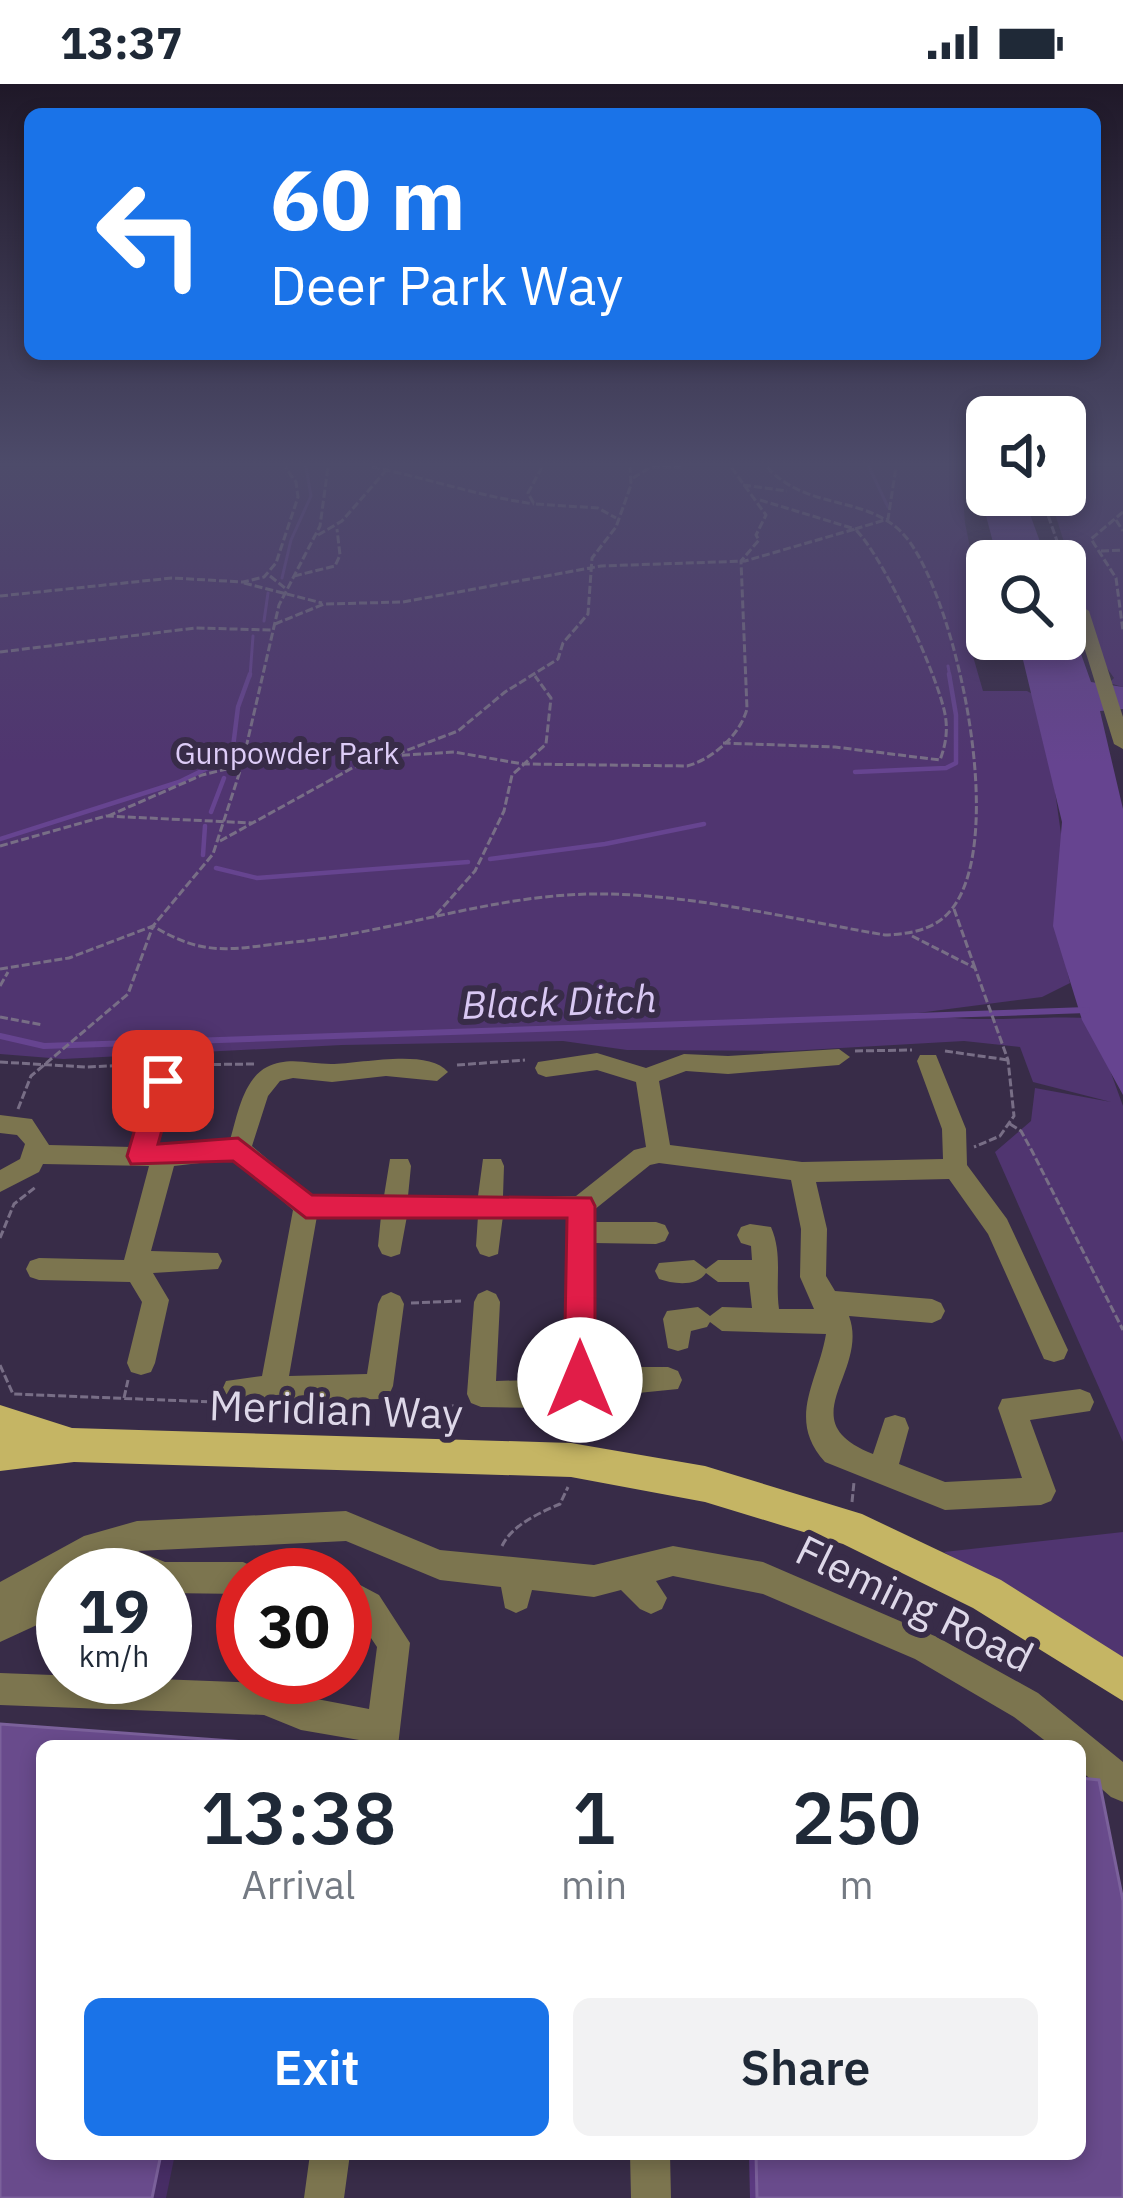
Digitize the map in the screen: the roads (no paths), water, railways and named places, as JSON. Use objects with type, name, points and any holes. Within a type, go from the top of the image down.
[{"type":"main road","name":"Meridian Way","points":[[0,1422],[74,1445]]},
{"type":"main road","name":"Meridian Way","points":[[0,1454],[74,1445],[572,1460],[705,1484],[849,1527],[987,1594],[1123,1681]]},
{"type":"street","points":[[1086,626],[1123,744]]},
{"type":"street","points":[[929,1054],[950,1118],[955,1158],[985,1204],[1054,1350]]},
{"type":"street","points":[[539,1064],[597,1061],[647,1077],[683,1062],[728,1065],[840,1055]]},
{"type":"street","points":[[238,1149],[265,1081],[293,1069],[332,1073],[386,1067],[441,1069]]},
{"type":"street","points":[[647,1077],[659,1153]]},
{"type":"street","points":[[141,1363],[156,1300],[141,1274],[163,1081]]},
{"type":"street","points":[[9,1118],[34,1132],[43,1165]]},
{"type":"street","points":[[0,1182],[43,1165],[238,1149],[306,1206],[491,1207],[656,1233]]},
{"type":"street","points":[[626,1398],[595,1398],[581,1385],[581,1219],[643,1156],[659,1153],[802,1172],[955,1158]]},
{"type":"street","points":[[391,1246],[400,1166]]},
{"type":"street","points":[[489,1246],[492,1166]]},
{"type":"street","points":[[802,1172],[814,1229],[813,1277],[831,1312],[838,1352],[818,1427],[835,1452],[945,1496],[1041,1491],[1012,1408],[1080,1402]]},
{"type":"street","points":[[273,1390],[306,1206]]},
{"type":"street","points":[[693,1271],[766,1271],[762,1235],[750,1235]]},
{"type":"street","points":[[39,1269],[141,1274],[208,1261]]},
{"type":"street","points":[[760,1271],[767,1319]]},
{"type":"street","points":[[487,1302],[481,1394],[552,1395],[581,1385],[668,1380]]},
{"type":"street","points":[[699,1326],[831,1312],[869,1303],[900,1314],[932,1311]]},
{"type":"street","points":[[236,1390],[379,1386],[391,1304]]},
{"type":"street","points":[[870,1466],[895,1429]]},
{"type":"street","name":"Fleming Road","points":[[95,1548],[137,1536],[346,1526],[440,1565],[510,1580],[594,1581],[673,1561],[763,1578],[926,1648],[1026,1705],[1071,1740]]},
{"type":"street","name":"Fleming Road","points":[[120,1548],[137,1536]]},
{"type":"street","points":[[625,1571],[651,1598]]},
{"type":"street","name":"Fleming Road","points":[[0,1599],[36,1588]]},
{"type":"street","name":"Fleming Road","points":[[0,1626],[36,1603]]},
{"type":"street","points":[[0,1689],[264,1700],[382,1737],[394,1643],[372,1612]]},
{"type":"street","name":"Fleming Road","points":[[1086,1752],[1123,1785]]},
{"type":"street","points":[[324,2198],[328,2160]]},
{"type":"street","points":[[650,2160],[651,2198]]},
{"type":"waterway","points":[[282,578],[285,566]]},
{"type":"waterway","points":[[264,621],[268,593]]},
{"type":"waterway","points":[[250,677],[253,636]]},
{"type":"waterway","points":[[948,666],[950,677]]},
{"type":"waterway","points":[[232,756],[238,707],[250,674]]},
{"type":"waterway","points":[[855,772],[946,768],[956,763],[956,715],[949,674]]},
{"type":"waterway","points":[[0,839],[179,782],[232,756]]},
{"type":"waterway","points":[[231,763],[232,756]]},
{"type":"waterway","points":[[211,812],[224,778]]},
{"type":"waterway","points":[[490,859],[605,844],[704,824]]},
{"type":"waterway","points":[[203,855],[205,826]]},
{"type":"waterway","points":[[216,868],[257,878],[468,862]]},
{"type":"waterway","name":"Black Ditch","points":[[0,1036],[44,1046],[1087,1010]]},
{"type":"park label","name":"Gunpowder Park","points":[[287,752]]}]
